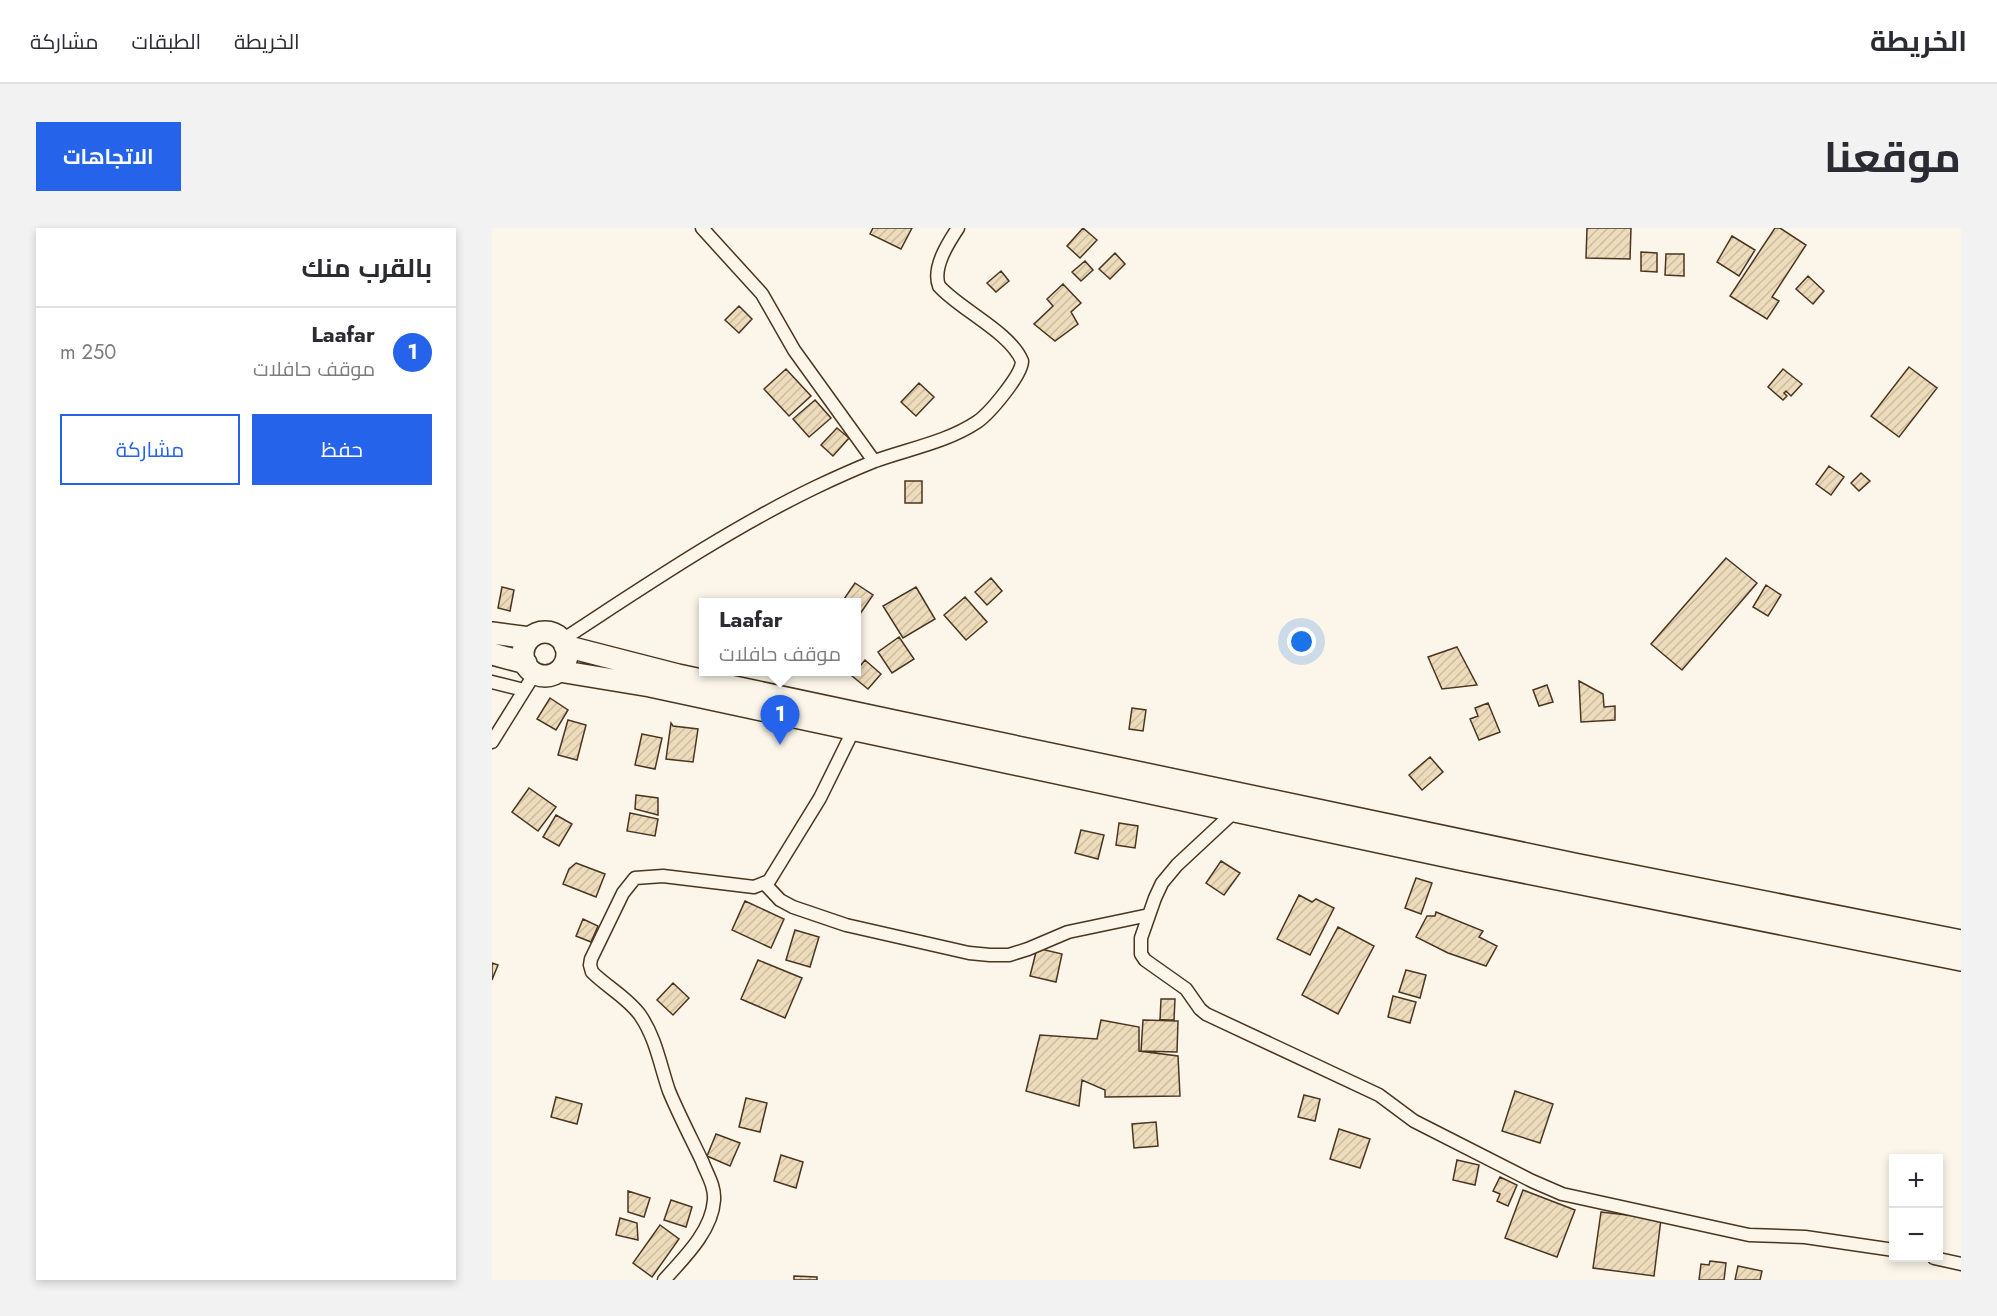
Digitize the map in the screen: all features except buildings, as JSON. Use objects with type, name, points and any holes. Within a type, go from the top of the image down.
[{"type":"highway","points":[[492,633],[530,638],[543,632],[557,635],[564,643],[678,675],[1543,857],[1961,941]]},
{"type":"highway","points":[[528,675],[524,651],[530,638]]},
{"type":"highway","points":[[492,654],[528,675],[547,676],[559,670],[566,659],[564,643]]},
{"type":"highway","points":[[559,670],[650,686],[1468,861],[1961,960]]},
{"type":"street","points":[[702,228],[762,294],[794,350],[874,461]]},
{"type":"street","points":[[564,643],[733,530],[778,505],[874,461],[976,423],[993,407],[1022,365],[1018,353],[939,286],[937,277],[939,268],[945,250],[958,228]]},
{"type":"street","points":[[492,682],[528,675]]},
{"type":"street","points":[[492,742],[528,675]]},
{"type":"street","points":[[664,1280],[695,1245],[712,1213],[714,1200],[712,1183],[670,1092],[646,1025],[638,1012],[592,972],[591,960],[623,893],[635,878],[663,876],[754,887],[765,884],[820,798],[853,730]]},
{"type":"street","points":[[1235,812],[1177,865],[1162,883],[1141,938],[1141,954],[1145,960],[1186,989],[1206,1014],[1379,1095],[1414,1121],[1532,1181],[1575,1198],[1741,1233],[1805,1237],[1889,1249]]},
{"type":"street","points":[[765,884],[780,900],[793,907],[846,925],[990,956],[1009,955],[1076,930],[1149,915]]},
{"type":"street","points":[[1943,1259],[1961,1264]]},
{"type":"place","name":"Laafar","points":[[780,745]]}]
